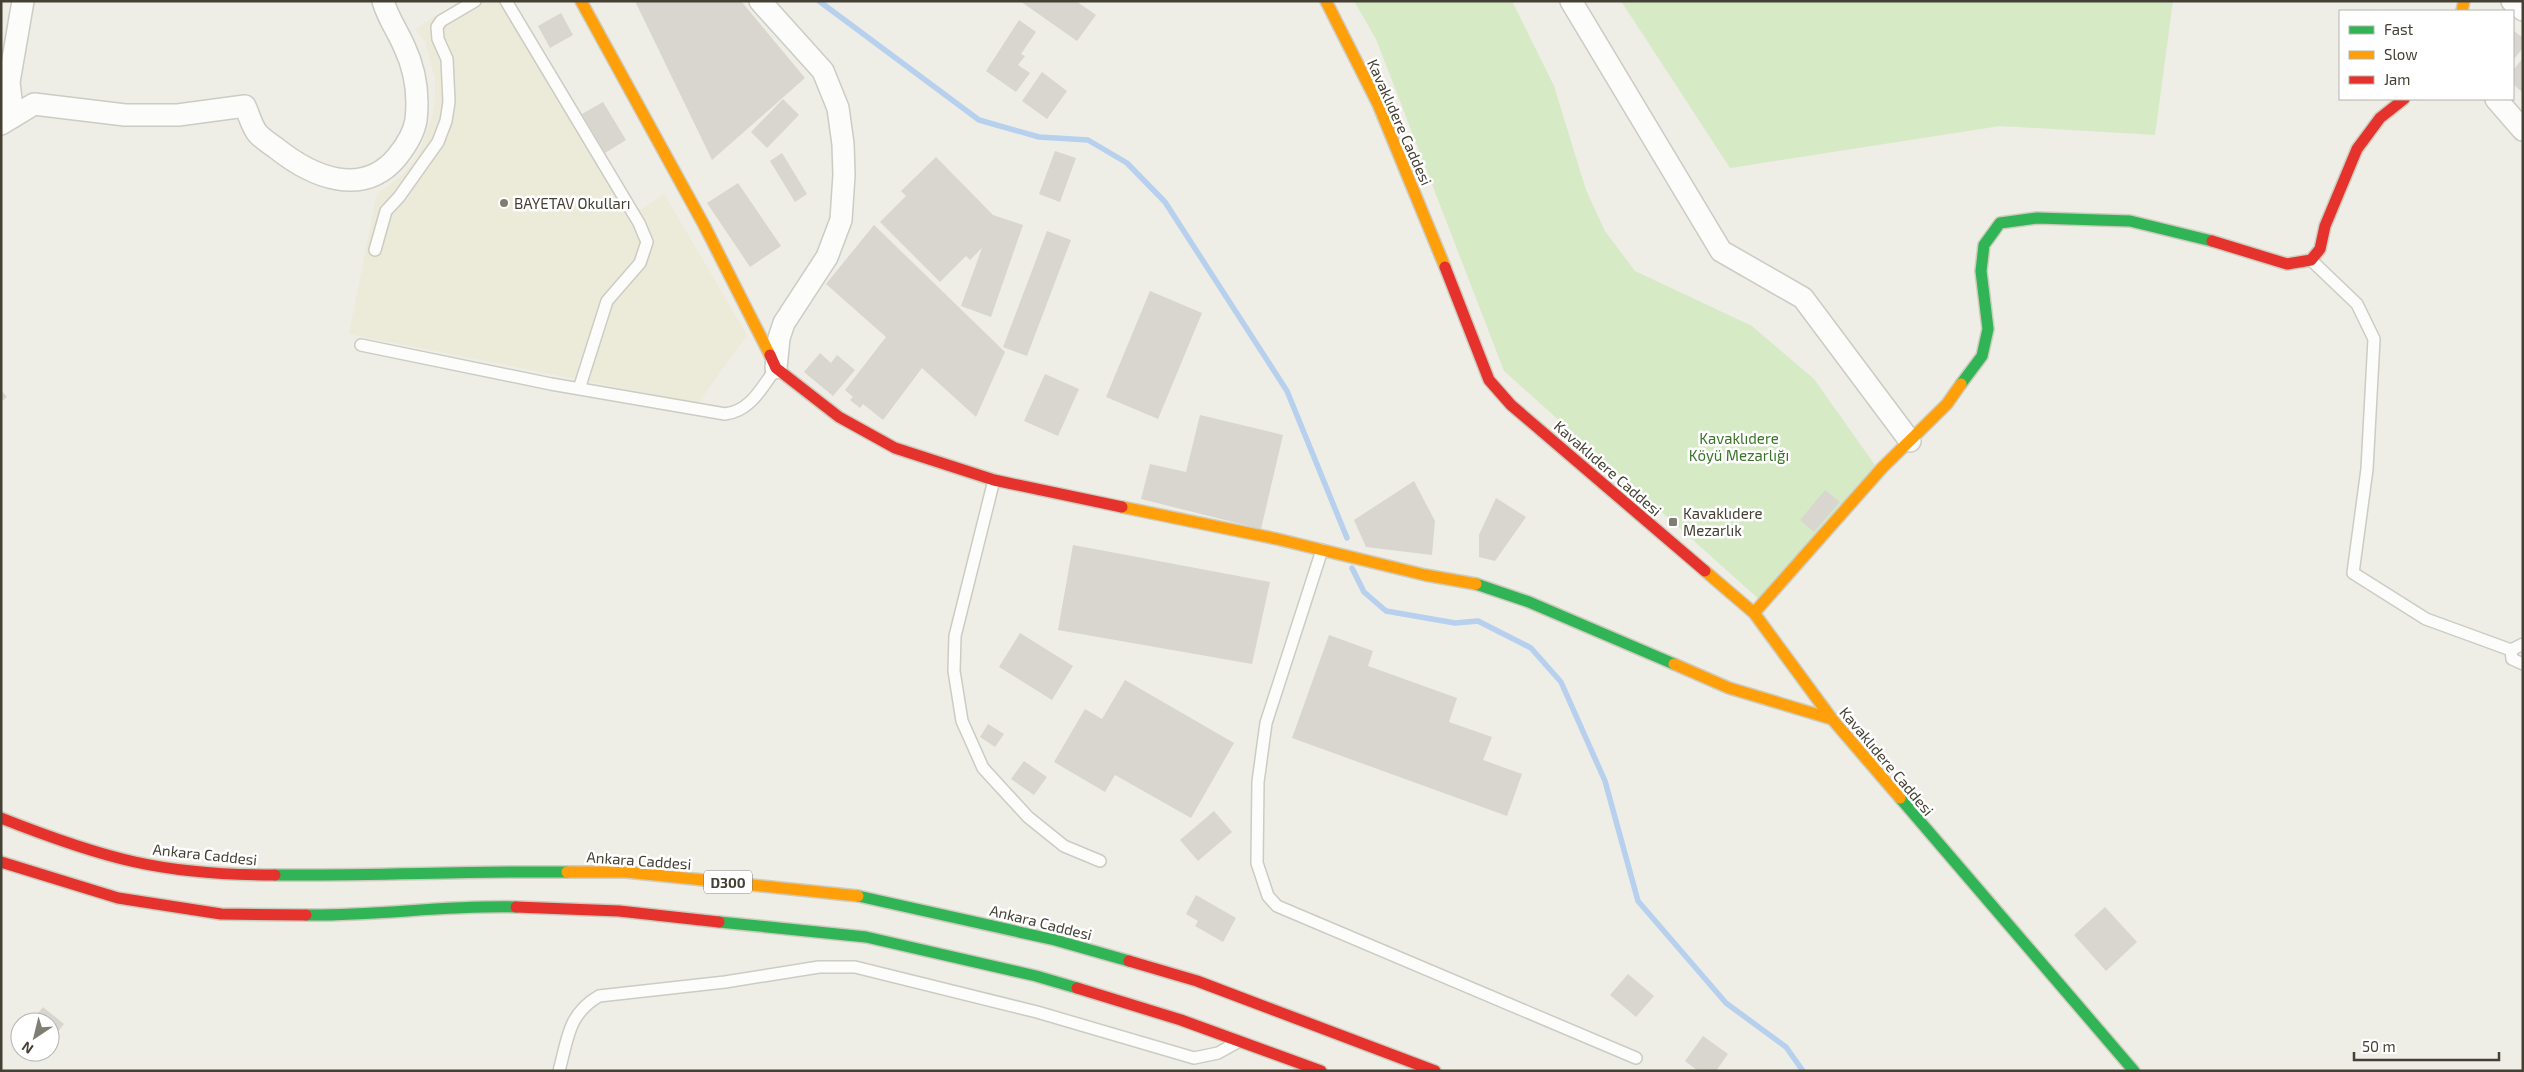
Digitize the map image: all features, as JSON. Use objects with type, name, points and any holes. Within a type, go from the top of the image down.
[{"type":"main road","points":[[581,1],[695,207],[776,368],[839,416],[895,448],[994,480],[1322,550],[1425,575],[1484,585],[1529,602],[1730,688],[1832,720]]},
{"type":"main road","name":"Kavaklıdere Caddesi","points":[[1326,1],[1378,104],[1419,199],[1489,380],[1511,405],[1754,613],[1832,720],[2134,1071]]},
{"type":"main road","points":[[1754,613],[1882,468],[1947,404],[1982,356],[1988,329],[1981,271],[1984,245],[2000,223],[2037,218],[2130,221],[2223,244],[2287,264],[2311,260],[2320,249],[2325,226],[2357,148],[2380,118],[2403,100]]},
{"type":"main road","name":"Ankara Caddesi","points":[[1,818],[36,832],[134,862],[228,875],[355,876],[473,871],[626,872],[866,897],[1055,940],[1197,981],[1435,1071]]},
{"type":"main road","points":[[1,862],[118,898],[221,914],[348,916],[480,906],[619,911],[866,937],[1036,976],[1181,1020],[1321,1071]]},
{"type":"street","points":[[7,120],[9,82],[23,1]]},
{"type":"street","points":[[7,120],[34,104],[125,115],[178,115],[245,106],[258,134],[298,166],[340,181],[369,178],[390,165],[400,154],[416,122],[417,86],[414,73],[404,46],[387,15],[383,1]]},
{"type":"street","points":[[760,1],[823,71],[838,108],[843,144],[844,175],[841,220],[827,257],[784,323],[779,338],[776,368]]},
{"type":"street","points":[[1571,1],[1721,251],[1804,298],[1910,441]]},
{"type":"street","points":[[2512,1],[2523,10]]},
{"type":"street","points":[[2497,100],[2523,130]]},
{"type":"lane","points":[[375,250],[386,212],[438,142],[446,121],[449,102],[446,59],[438,39],[437,27],[441,21],[474,1]]},
{"type":"lane","points":[[506,1],[639,223],[647,242],[640,263],[607,301],[579,389]]},
{"type":"lane","points":[[2311,260],[2357,304],[2374,339],[2367,469],[2353,573],[2426,619],[2511,650],[2523,644]]},
{"type":"lane","points":[[361,345],[579,389],[725,414],[735,413],[747,407],[776,368]]},
{"type":"lane","points":[[994,480],[955,636],[954,671],[962,721],[984,768],[1028,817],[1064,846],[1100,861]]},
{"type":"lane","points":[[1322,550],[1266,723],[1258,782],[1257,863],[1268,896],[1277,906],[1636,1058]]},
{"type":"lane","points":[[2511,650],[2512,659],[2523,664]]},
{"type":"lane","points":[[559,1071],[576,1015],[585,1004],[599,996],[725,982],[819,966],[855,967],[1037,1012],[1194,1058],[1218,1054],[1239,1041]]},
{"type":"shaded area","name":"BAYETAV Okulları","points":[[460,1],[514,1],[638,212],[664,194],[747,335],[698,403],[349,334],[377,194],[403,175],[418,156],[431,121],[435,101],[435,79],[425,41],[415,29]]},
{"type":"green space","name":"Kavaklıdere Köyü Mezarlığı","points":[[1354,1],[1512,1],[1554,86],[1586,190],[1605,231],[1635,271],[1752,326],[1814,379],[1875,465],[1761,601],[1504,371],[1376,39]]},
{"type":"green space","points":[[1621,1],[2173,1],[2155,135],[2000,126],[1730,168]]},
{"type":"building","points":[[635,1],[741,1],[805,78],[712,160]]},
{"type":"building","points":[[1020,1],[1076,1],[1096,15],[1077,41]]},
{"type":"building","points":[[561,13],[573,35],[550,48],[538,26]]},
{"type":"building","points":[[1019,20],[1036,32],[1021,54],[1025,56],[1018,65],[1030,73],[1016,92],[986,71]]},
{"type":"building","points":[[2514,31],[2523,38],[2523,48],[2514,59]]},
{"type":"building","points":[[2523,58],[2523,93],[2514,85],[2514,69]]},
{"type":"building","points":[[1042,72],[1067,91],[1047,119],[1022,101]]},
{"type":"building","points":[[783,99],[799,115],[767,148],[751,132]]},
{"type":"building","points":[[603,102],[626,140],[605,153],[582,114]]},
{"type":"building","points":[[1055,151],[1076,158],[1060,202],[1039,194]]},
{"type":"building","points":[[782,153],[807,194],[795,202],[770,161]]},
{"type":"building","points":[[936,157],[993,215],[1023,225],[991,317],[961,306],[982,248],[970,260],[966,256],[940,282],[880,222],[906,196],[901,191]]},
{"type":"building","points":[[738,183],[781,246],[750,267],[707,203]]},
{"type":"building","points":[[874,225],[1005,352],[976,417],[922,368],[883,420],[863,404],[860,408],[850,400],[853,397],[845,390],[886,337],[826,284]]},
{"type":"building","points":[[1047,231],[1071,240],[1027,356],[1003,347]]},
{"type":"building","points":[[1150,291],[1202,313],[1158,419],[1106,397]]},
{"type":"building","points":[[820,353],[831,363],[837,355],[855,370],[833,396],[804,372]]},
{"type":"building","points":[[1045,374],[1079,389],[1058,436],[1024,421]]},
{"type":"building","points":[[1,390],[7,397],[1,402]]},
{"type":"building","points":[[1200,415],[1283,435],[1261,529],[1141,499],[1150,464],[1186,472]]},
{"type":"building","points":[[1414,481],[1435,521],[1432,555],[1366,547],[1354,520]]},
{"type":"building","points":[[1825,490],[1840,502],[1814,532],[1800,520]]},
{"type":"building","points":[[1496,498],[1526,517],[1495,561],[1479,557],[1479,535]]},
{"type":"building","points":[[1073,545],[1270,582],[1252,664],[1058,630]]},
{"type":"building","points":[[1020,633],[1073,666],[1052,700],[999,667]]},
{"type":"building","points":[[1329,635],[1373,651],[1368,666],[1457,698],[1449,722],[1492,737],[1483,760],[1522,774],[1507,816],[1292,738]]},
{"type":"building","points":[[1125,680],[1234,743],[1191,818],[1115,775],[1105,792],[1054,762],[1085,709],[1102,719]]},
{"type":"building","points":[[988,724],[1004,734],[995,747],[980,737]]},
{"type":"building","points":[[1024,761],[1047,777],[1034,795],[1011,779]]},
{"type":"building","points":[[1214,811],[1232,832],[1198,861],[1180,840]]},
{"type":"building","points":[[1196,895],[1236,918],[1223,942],[1195,926],[1198,921],[1186,914]]},
{"type":"building","points":[[2105,907],[2137,942],[2106,971],[2074,935]]},
{"type":"building","points":[[1628,974],[1654,996],[1636,1017],[1610,995]]},
{"type":"building","points":[[43,1007],[49,1012],[39,1012]]},
{"type":"building","points":[[60,1021],[64,1024],[60,1029]]},
{"type":"building","points":[[1703,1036],[1728,1054],[1716,1071],[1698,1071],[1685,1061]]},
{"type":"waterway","points":[[819,1],[979,120],[1039,137],[1088,140],[1127,163],[1165,202],[1287,391],[1347,538]]},
{"type":"waterway","points":[[1352,568],[1364,592],[1386,611],[1455,623],[1478,621],[1531,648],[1561,682],[1605,781],[1638,901],[1726,1003],[1786,1047],[1803,1071]]},
{"type":"traffic: fast","points":[[1961,384],[1982,356],[1988,329],[1981,271],[1984,245],[2000,223],[2037,218],[2130,221],[2212,241]]},
{"type":"traffic: fast","points":[[1476,584],[1529,602],[1674,664]]},
{"type":"traffic: fast","points":[[1900,798],[2134,1071]]},
{"type":"traffic: fast","points":[[275,875],[567,872]]},
{"type":"traffic: fast","points":[[858,896],[1055,940],[1129,961]]},
{"type":"traffic: fast","points":[[306,915],[516,907]]},
{"type":"traffic: fast","points":[[719,922],[866,937],[1036,976],[1077,988]]},
{"type":"traffic: slow","points":[[581,1],[704,225],[770,355]]},
{"type":"traffic: slow","points":[[1326,1],[1378,104],[1445,267]]},
{"type":"traffic: slow","points":[[2462,10],[2464,1]]},
{"type":"traffic: slow","points":[[1754,613],[1882,468],[1947,404],[1961,384]]},
{"type":"traffic: slow","points":[[1122,507],[1277,539],[1425,575],[1476,584]]},
{"type":"traffic: slow","points":[[1705,571],[1754,613],[1832,719],[1900,798]]},
{"type":"traffic: slow","points":[[1674,664],[1729,688],[1832,719]]},
{"type":"traffic: slow","points":[[567,872],[626,872],[858,896]]},
{"type":"traffic: jam","points":[[2212,241],[2287,264],[2311,260],[2320,249],[2325,226],[2357,149],[2380,118],[2403,100]]},
{"type":"traffic: jam","points":[[1445,267],[1489,380],[1511,405],[1705,571]]},
{"type":"traffic: jam","points":[[770,355],[776,368],[839,417],[895,448],[994,480],[1122,507]]},
{"type":"traffic: jam","points":[[1,818],[67,843],[135,862],[205,872],[275,875]]},
{"type":"traffic: jam","points":[[1,862],[118,898],[221,914],[306,915]]},
{"type":"traffic: jam","points":[[516,907],[619,911],[719,922]]},
{"type":"traffic: jam","points":[[1129,961],[1197,981],[1435,1071]]},
{"type":"traffic: jam","points":[[1077,988],[1181,1020],[1321,1071]]},
{"type":"place","name":"BAYETAV Okulları","points":[[504,203]]},
{"type":"place","name":"Kavaklıdere Mezarlık","points":[[1673,522]]}]
